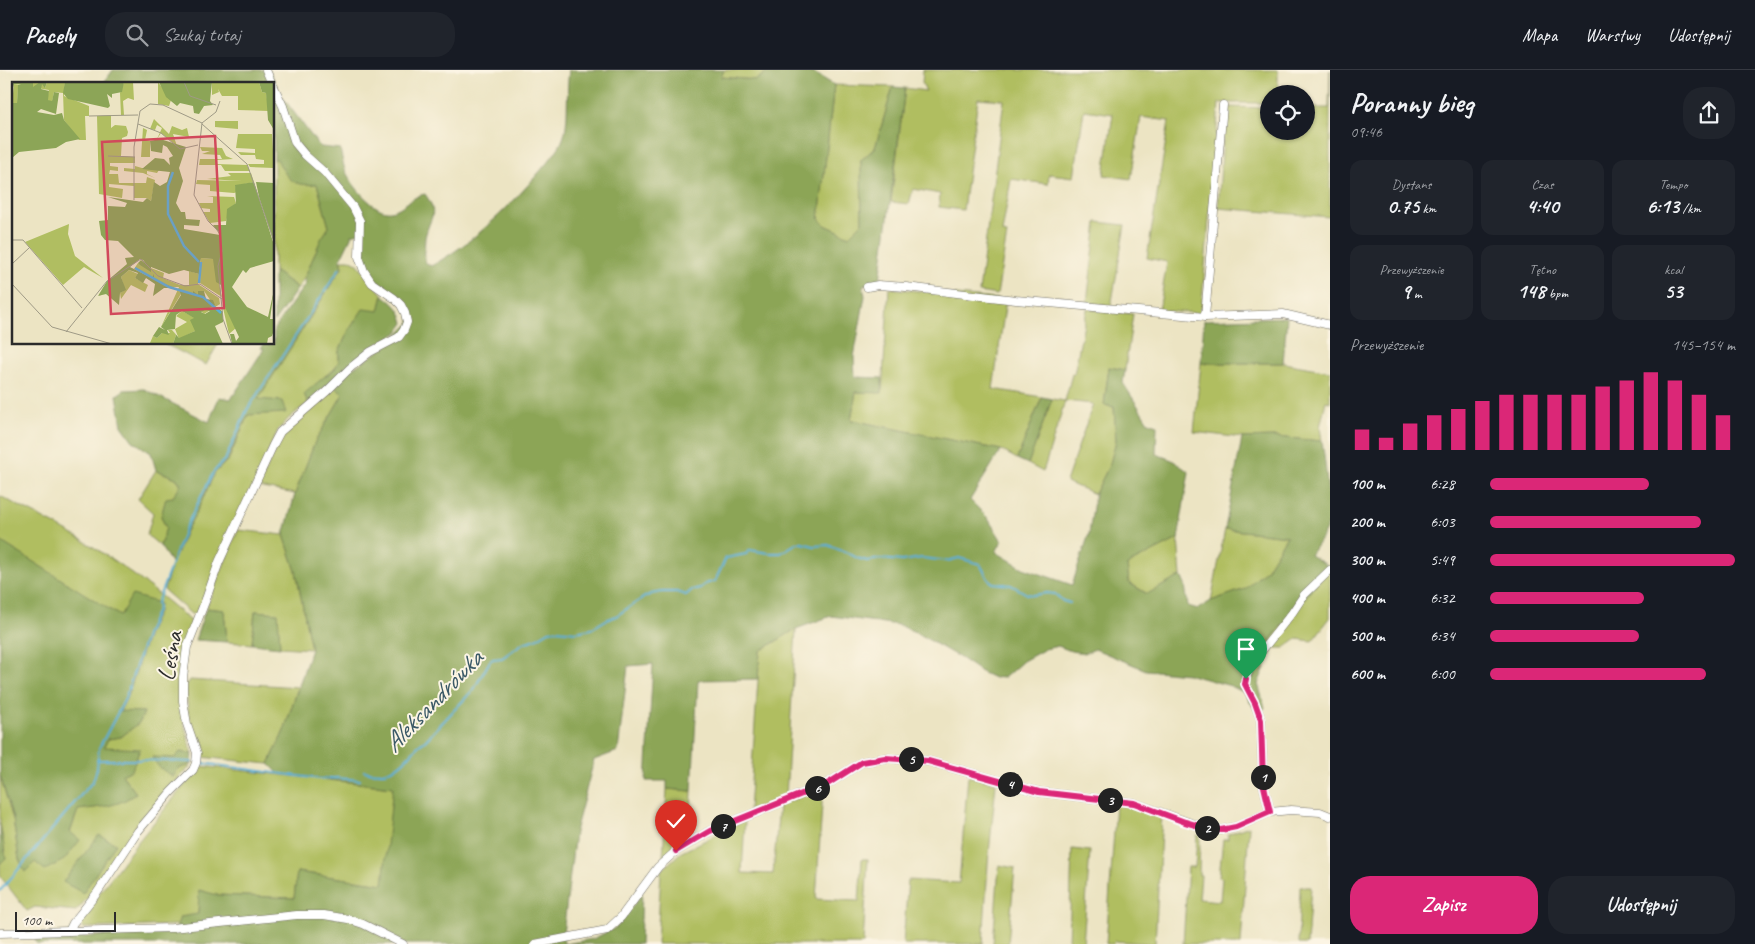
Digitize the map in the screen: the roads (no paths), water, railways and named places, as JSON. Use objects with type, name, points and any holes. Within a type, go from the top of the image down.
[{"type":"street","points":[[266,70],[272,82]]},
{"type":"street","name":"Leśna","points":[[71,931],[73,923],[97,893],[138,831],[193,770],[196,764],[197,753],[186,724],[183,701],[183,677],[187,646],[219,562],[280,432],[370,352],[399,337],[407,322],[405,313],[394,298],[372,283],[364,272],[359,257],[360,221],[353,207],[324,172],[305,155],[296,143],[275,89]]},
{"type":"street","points":[[1205,317],[1222,104]]},
{"type":"street","points":[[867,287],[878,285],[906,287],[1205,317],[1283,314],[1330,324]]},
{"type":"street","points":[[1270,812],[1263,782],[1261,720],[1245,684],[1246,679],[1251,664],[1304,595],[1330,570]]},
{"type":"street","points":[[535,944],[607,930],[621,917],[658,867],[676,851],[710,831],[829,783],[862,762],[885,758],[928,761],[1039,792],[1134,803],[1185,822],[1221,830],[1236,827],[1270,812],[1291,810],[1320,812],[1330,816]]},
{"type":"street","points":[[0,933],[172,928],[297,915],[324,915],[364,924],[403,944]]},
{"type":"waterway","points":[[0,891],[93,781],[97,769],[99,748],[125,699],[147,633],[158,608],[157,603],[185,529],[213,473],[226,458],[247,410],[340,268]]},
{"type":"waterway","name":"Aleksandrówka","points":[[364,771],[378,773],[389,771],[400,765],[474,689],[493,659],[502,658],[523,643],[536,639],[549,631],[576,632],[591,629],[651,594],[677,592],[686,595],[692,590],[715,581],[726,558],[746,554],[750,550],[781,553],[797,543],[802,543],[814,546],[828,545],[867,561],[881,559],[902,561],[922,558],[947,561],[959,558],[980,564],[988,579],[993,583],[1011,585],[1027,594],[1055,594],[1063,601],[1070,603]]},
{"type":"waterway","name":"Aleksandrówka","points":[[97,760],[193,762]]},
{"type":"waterway","name":"Aleksandrówka","points":[[201,763],[320,779],[360,780]]}]
